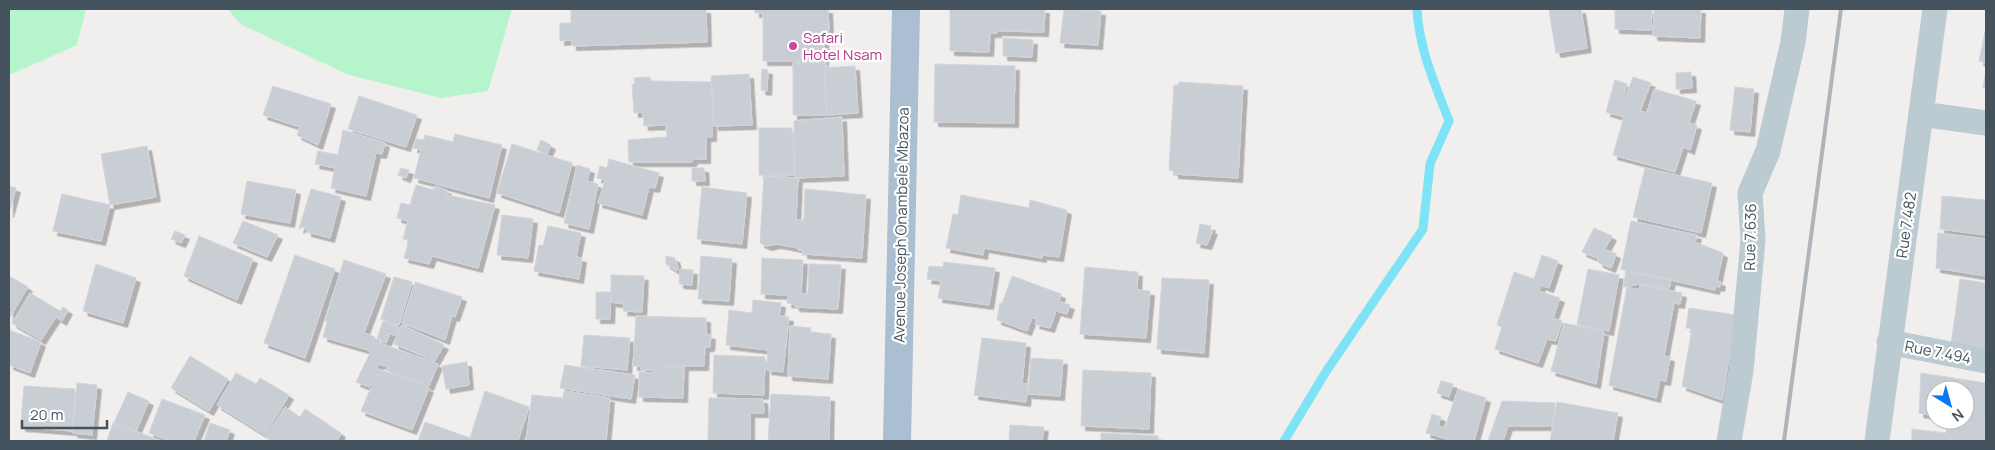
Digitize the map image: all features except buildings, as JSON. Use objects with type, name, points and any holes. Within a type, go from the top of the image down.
[{"type":"main road","name":"Avenue Joseph Onambele Mbazoa","points":[[897,441],[906,9]]},
{"type":"street","name":"Rue 7.636","points":[[1729,441],[1741,370],[1753,240],[1750,193],[1768,151],[1793,42],[1797,9]]},
{"type":"street","name":"Rue 7.482","points":[[1877,441],[1935,9]]},
{"type":"street","points":[[1921,114],[1986,123]]},
{"type":"street","name":"Rue 7.494","points":[[1889,342],[1986,362]]},
{"type":"green space","points":[[9,9],[86,9],[77,45],[9,75]]},
{"type":"green space","points":[[228,9],[512,9],[488,91],[441,98],[349,75],[240,24]]},
{"type":"waterway","points":[[1284,441],[1327,370],[1423,229],[1430,164],[1449,121],[1424,52],[1417,9]]},
{"type":"railway","points":[[1784,441],[1841,9]]},
{"type":"place","name":"Safari Hotel Nsam","points":[[793,46]]}]
